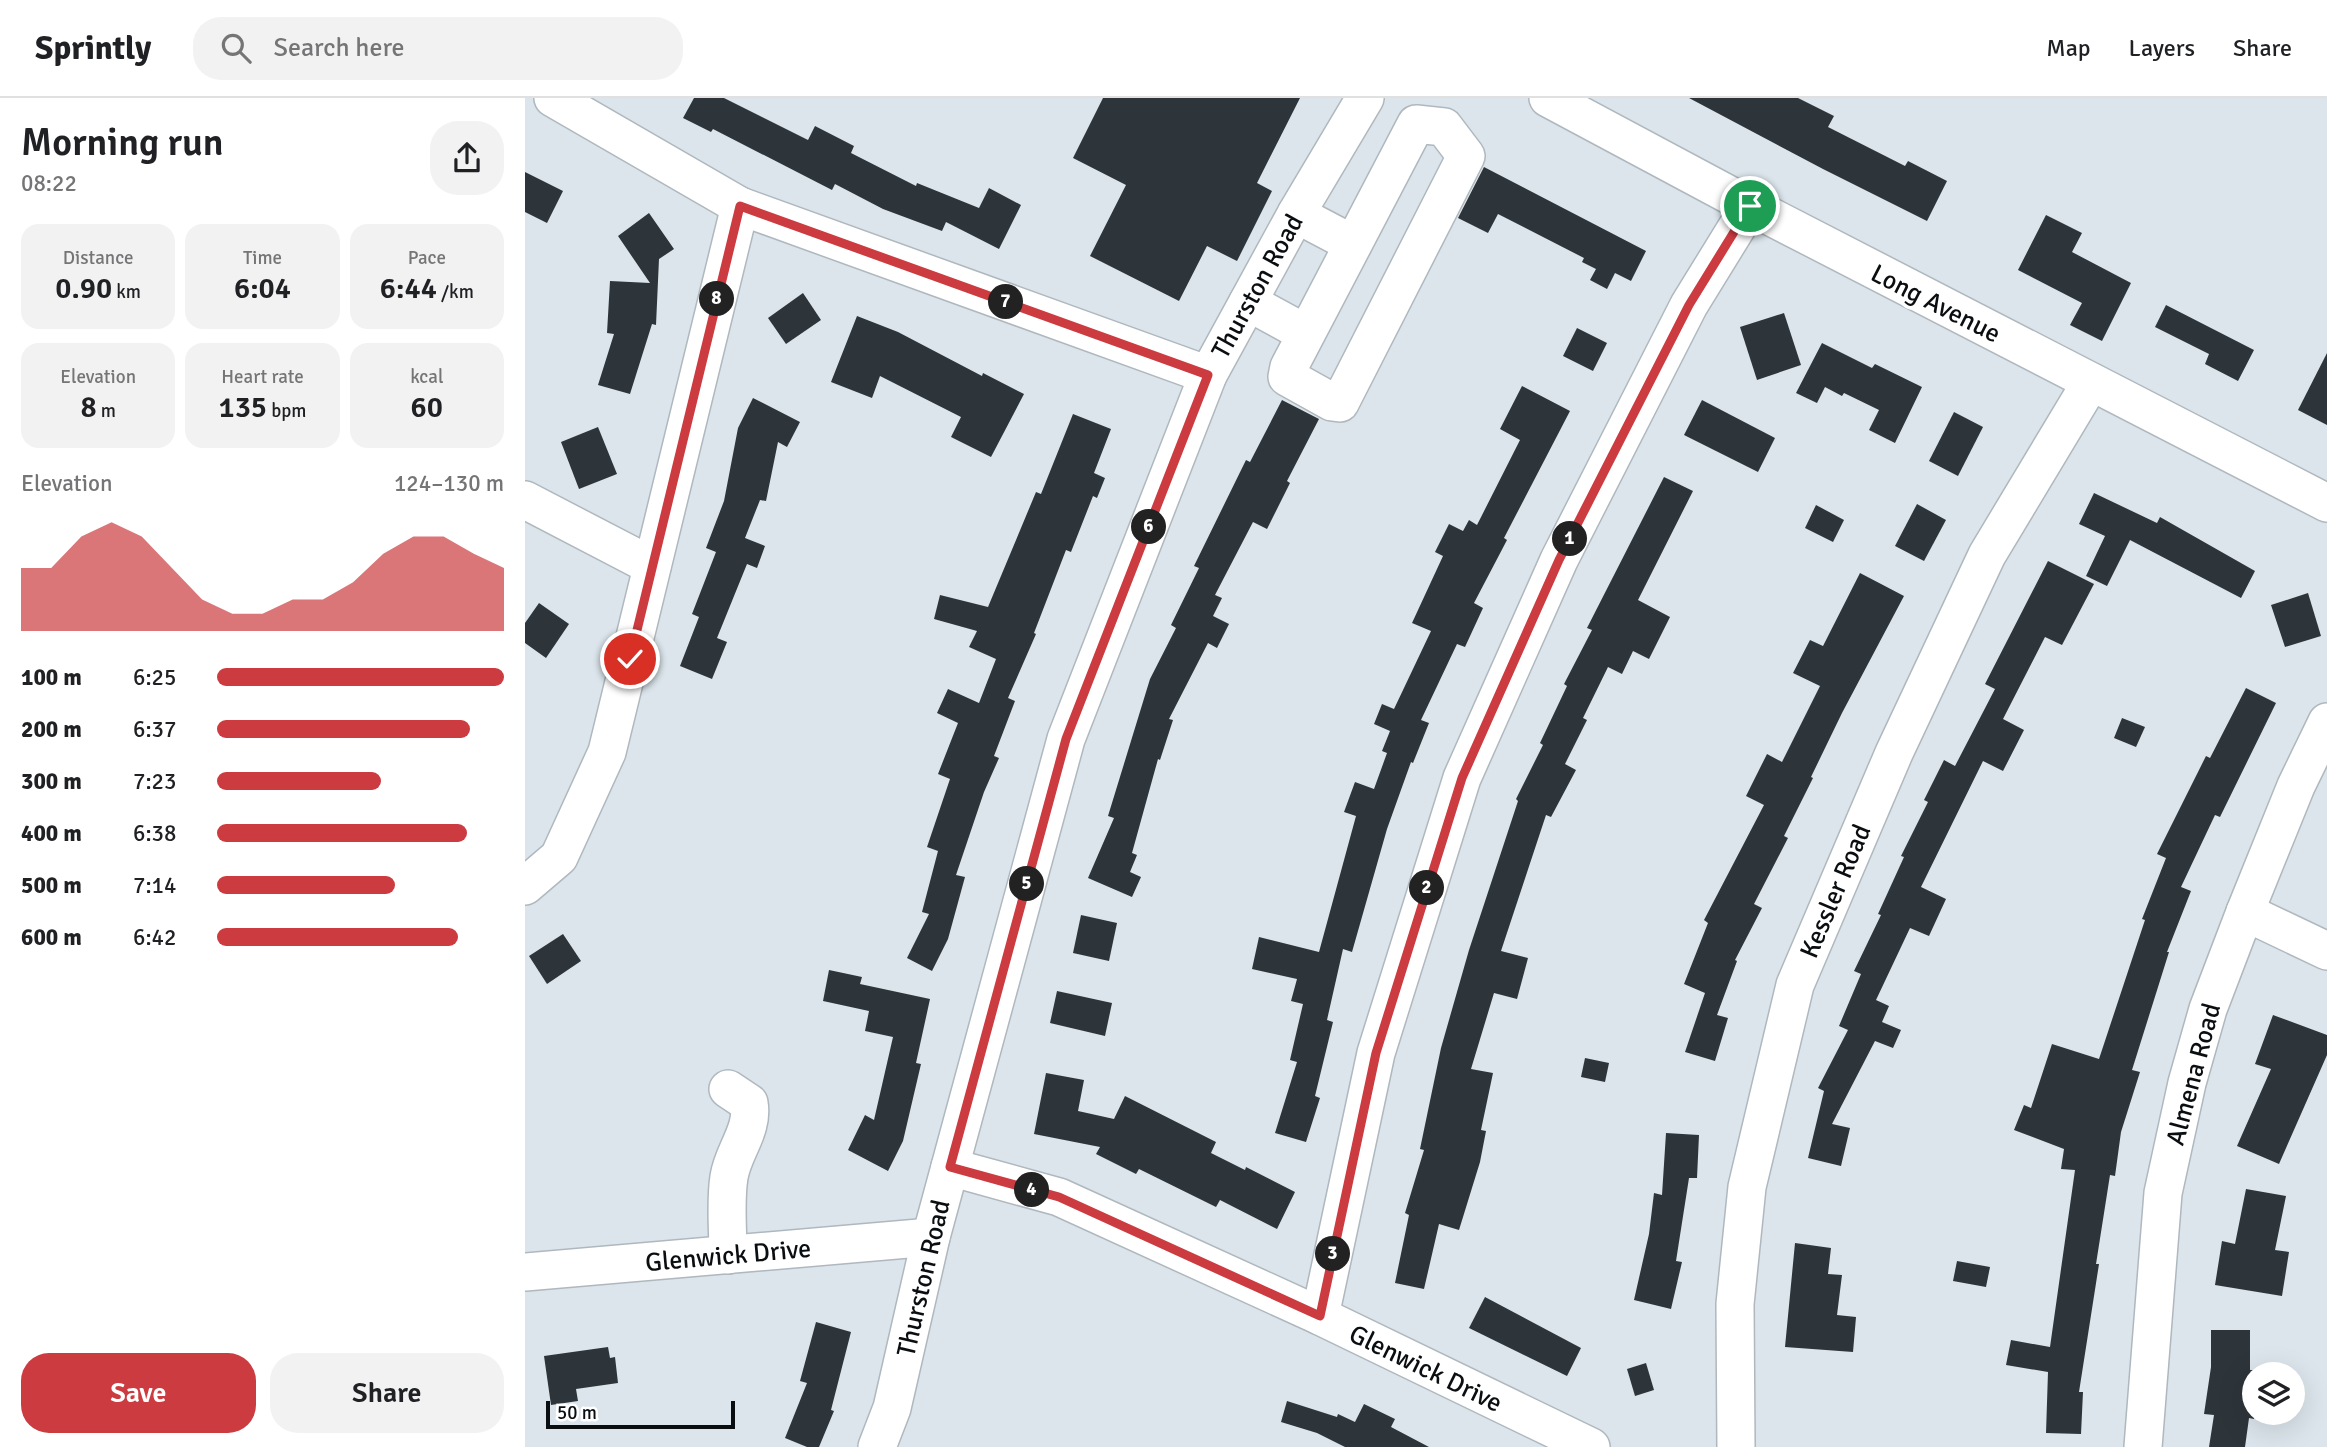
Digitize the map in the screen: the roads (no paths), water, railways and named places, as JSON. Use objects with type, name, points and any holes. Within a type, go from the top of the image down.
[{"type":"street","points":[[553,98],[740,206],[1208,375]]},
{"type":"street","name":"Thurston Road","points":[[877,1447],[893,1408],[931,1237],[1066,739],[1208,375],[1296,214],[1366,98]]},
{"type":"street","name":"Long Avenue","points":[[1548,98],[1750,206],[2327,503]]},
{"type":"street","points":[[1451,112],[1466,156],[1340,403],[1332,402],[1287,377],[1305,333],[1353,244],[1416,124],[1451,112]]},
{"type":"street","points":[[525,886],[559,857],[607,752],[740,206]]},
{"type":"street","points":[[1320,1316],[1376,1053],[1462,778],[1559,560],[1689,305],[1750,206]]},
{"type":"street","points":[[1296,214],[1353,244]]},
{"type":"street","points":[[1248,302],[1305,333]]},
{"type":"street","name":"Kessler Road","points":[[1736,1447],[1735,1304],[1747,1186],[1795,985],[1894,753],[1987,555],[2091,382]]},
{"type":"street","points":[[525,500],[652,566]]},
{"type":"street","name":"Almena Road","points":[[2143,1447],[2163,1193],[2187,1083],[2208,1009],[2245,912],[2296,786],[2327,722]]},
{"type":"street","points":[[2245,912],[2327,951]]},
{"type":"street","points":[[729,1088],[749,1103],[750,1111],[746,1130],[729,1175],[729,1255]]},
{"type":"street","name":"Glenwick Drive","points":[[950,1167],[1059,1197],[1320,1316],[1591,1447]]},
{"type":"street","name":"Glenwick Drive","points":[[525,1272],[931,1237]]}]
